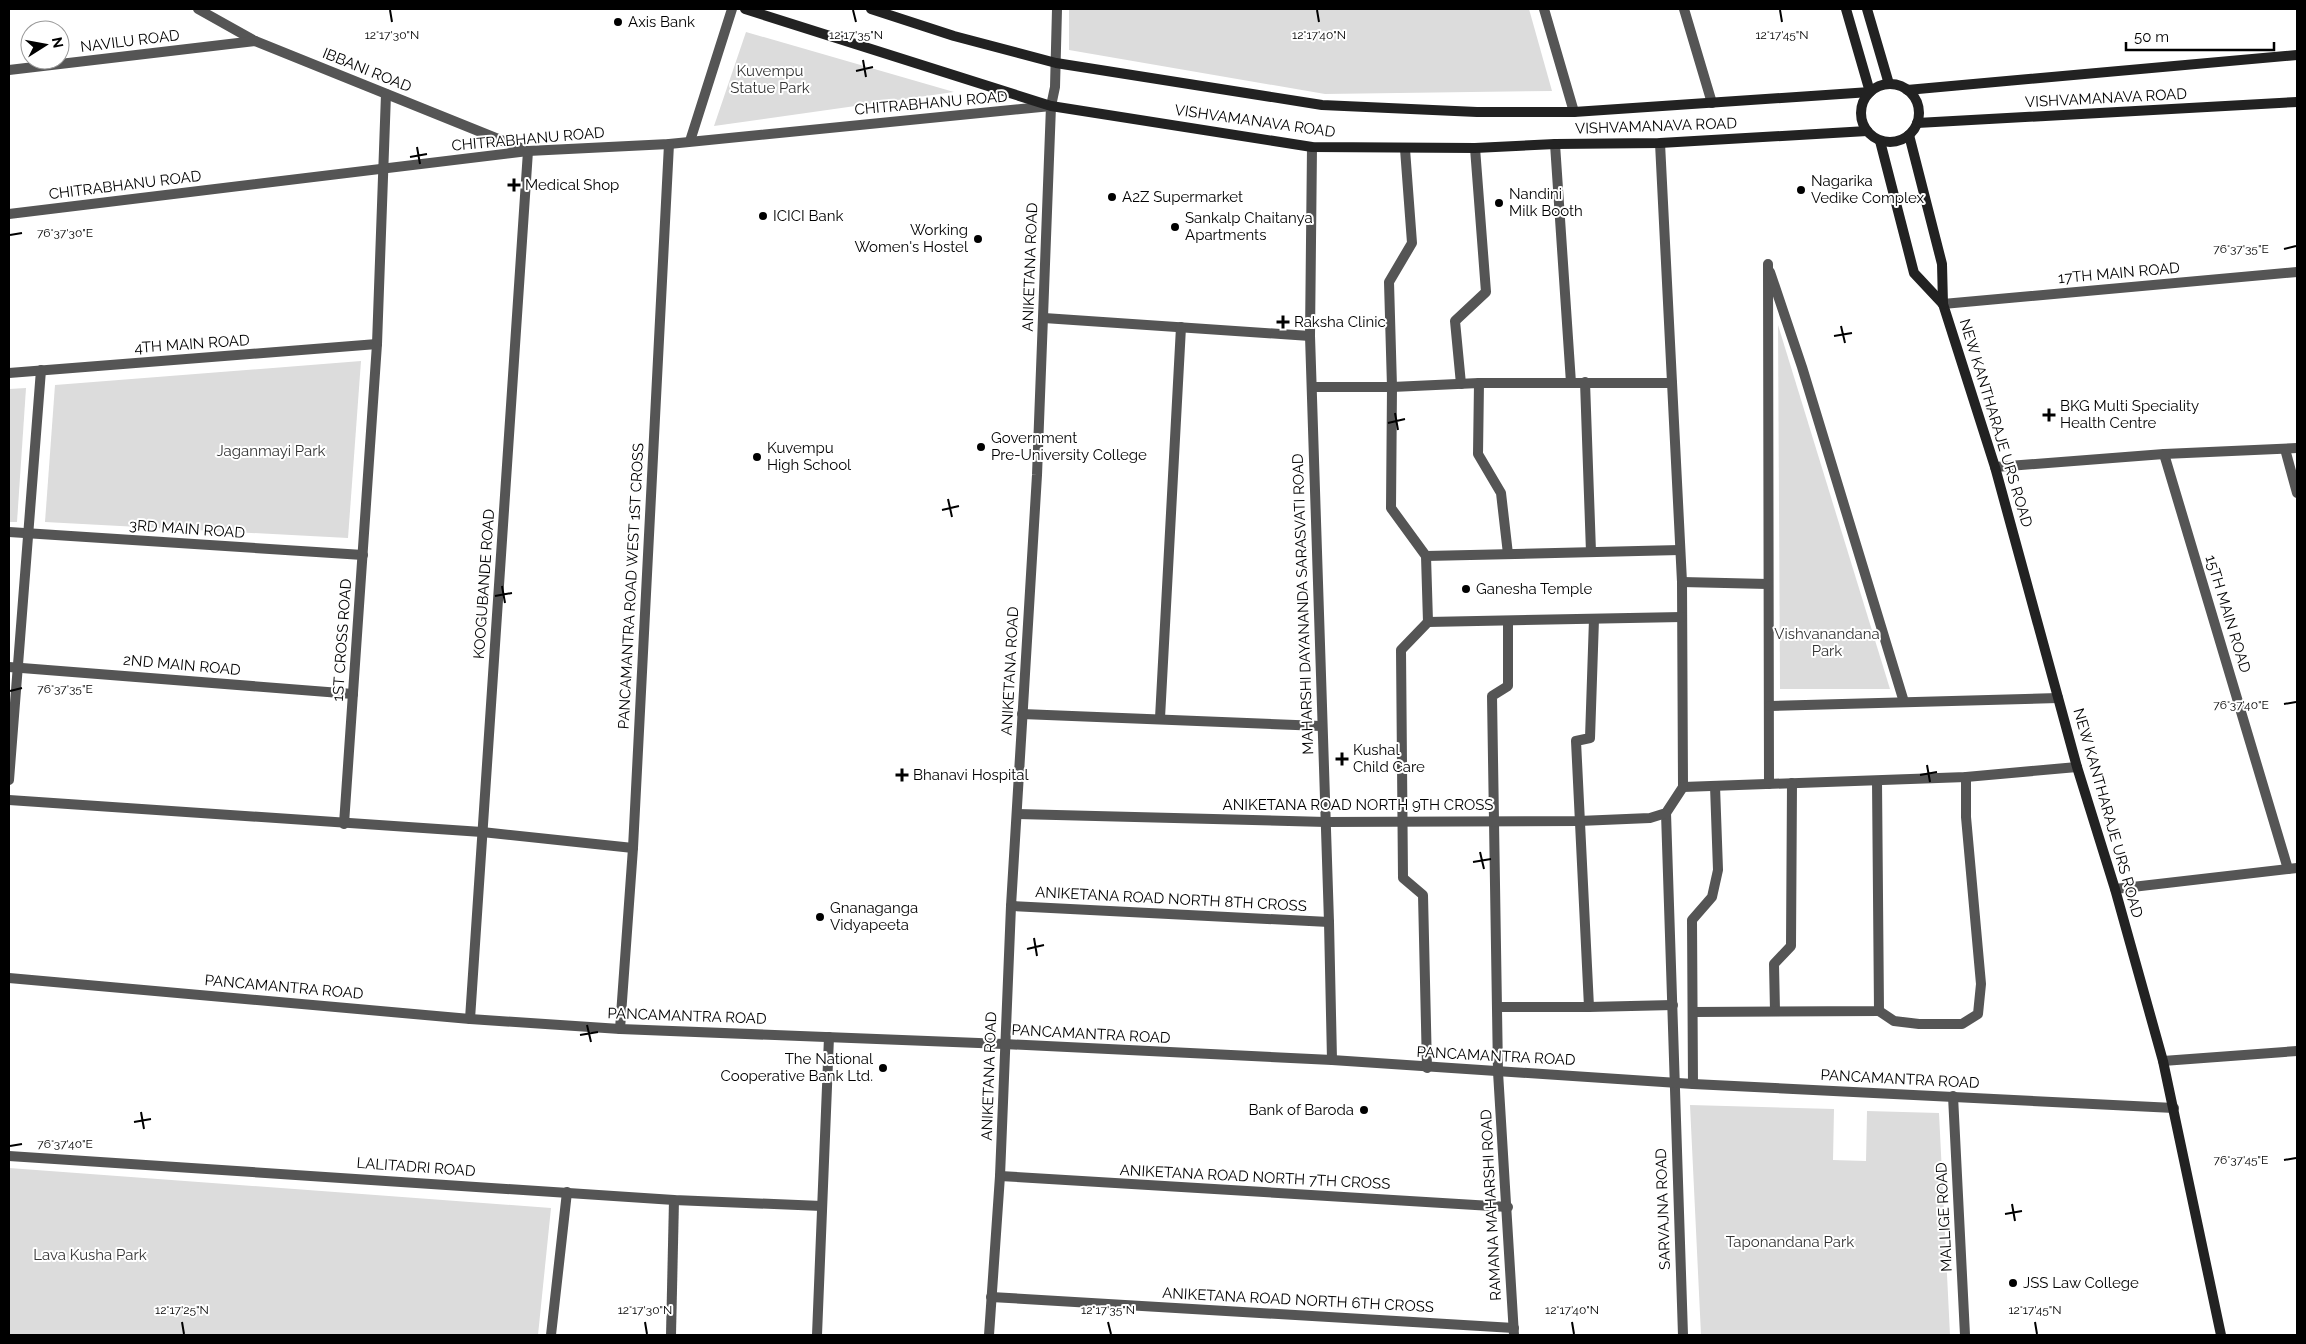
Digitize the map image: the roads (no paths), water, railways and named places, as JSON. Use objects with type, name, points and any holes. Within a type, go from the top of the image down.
[{"type":"main road","name":"VISHVAMANAVA ROAD","points":[[745,9],[1051,106],[1312,147],[1405,149],[1660,143],[1867,131]]},
{"type":"main road","name":"VISHVAMANAVA ROAD","points":[[871,9],[954,36],[1056,62],[1322,105],[1478,112],[1574,112],[1870,92]]},
{"type":"main road","points":[[1846,9],[1870,92]]},
{"type":"main road","points":[[1867,9],[1889,84]]},
{"type":"main road","name":"VISHVAMANAVA ROAD","points":[[1907,90],[2297,55]]},
{"type":"main road","points":[[1889,84],[1907,90],[1914,96],[1918,105],[1917,124],[1909,135],[1893,142],[1880,141],[1867,131],[1861,115],[1862,107],[1870,92],[1889,84]]},
{"type":"main road","name":"VISHVAMANAVA ROAD","points":[[1917,124],[2297,102]]},
{"type":"main road","name":"NEW KANTHARAJE URS ROAD","points":[[1909,135],[1944,275],[1944,304],[1996,467],[2077,767],[2115,889],[2164,1061],[2221,1335]]},
{"type":"main road","name":"NEW KANTHARAJE URS ROAD","points":[[1880,141],[1914,273],[1944,304]]},
{"type":"street","name":"IBBANI ROAD","points":[[198,9],[255,42],[528,151]]},
{"type":"street","points":[[690,141],[732,9]]},
{"type":"street","name":"ANIKETANA ROAD","points":[[989,1335],[1000,1176],[1011,906],[1044,318],[1051,106],[1055,87],[1057,9]]},
{"type":"street","points":[[1544,9],[1574,112]]},
{"type":"street","points":[[1684,9],[1712,103]]},
{"type":"street","name":"NAVILU ROAD","points":[[9,70],[255,42]]},
{"type":"street","name":"1ST CROSS ROAD","points":[[344,824],[377,344],[386,94]]},
{"type":"street","name":"CHITRABHANU ROAD","points":[[9,214],[528,151],[669,144],[1051,106]]},
{"type":"street","points":[[1660,143],[1682,582],[1683,787],[1666,813]]},
{"type":"street","name":"PANCAMANTRA ROAD WEST 1ST CROSS","points":[[620,1029],[633,848],[669,144]]},
{"type":"street","points":[[1555,144],[1571,383]]},
{"type":"street","name":"MAHARSHI DAYANANDA SARASVATI ROAD","points":[[1312,147],[1310,336],[1332,1060]]},
{"type":"street","points":[[1461,384],[1455,321],[1486,292],[1475,148]]},
{"type":"street","points":[[1405,149],[1412,243],[1389,282],[1392,387],[1391,508],[1426,556],[1428,622]]},
{"type":"street","name":"KOOGUBANDE ROAD","points":[[470,1019],[528,151]]},
{"type":"street","points":[[1769,784],[1768,264],[1802,367],[1904,702]]},
{"type":"street","name":"17TH MAIN ROAD","points":[[1944,304],[2297,272]]},
{"type":"street","points":[[1044,318],[1310,336]]},
{"type":"street","points":[[1160,718],[1181,327]]},
{"type":"street","name":"4TH MAIN ROAD","points":[[9,373],[377,344]]},
{"type":"street","points":[[9,780],[14,667],[29,534],[41,370]]},
{"type":"street","points":[[1585,382],[1591,552]]},
{"type":"street","points":[[1312,387],[1392,387],[1479,383],[1672,383]]},
{"type":"street","points":[[1479,383],[1478,454],[1501,493],[1508,554]]},
{"type":"street","points":[[2285,448],[2297,493]]},
{"type":"street","points":[[1996,467],[2164,454],[2297,448]]},
{"type":"street","name":"15TH MAIN ROAD","points":[[2164,454],[2293,868]]},
{"type":"street","name":"3RD MAIN ROAD","points":[[9,532],[362,555]]},
{"type":"street","points":[[1426,556],[1680,550]]},
{"type":"street","points":[[1682,582],[1768,584]]},
{"type":"street","points":[[1427,1068],[1424,895],[1403,878],[1401,650],[1428,622],[1682,617]]},
{"type":"street","points":[[1589,1007],[1576,742],[1590,738],[1594,619]]},
{"type":"street","name":"RAMANA MAHARSHI ROAD","points":[[1508,621],[1508,686],[1492,696],[1498,1072],[1508,1207],[1514,1332]]},
{"type":"street","name":"2ND MAIN ROAD","points":[[14,667],[353,694]]},
{"type":"street","points":[[1770,706],[2058,698]]},
{"type":"street","points":[[1022,714],[1160,718],[1321,726]]},
{"type":"street","points":[[1683,787],[1966,777],[2077,767]]},
{"type":"street","points":[[1694,1012],[1880,1011],[1894,1021],[1919,1024],[1962,1024],[1978,1014],[1981,984],[1966,817],[1966,777]]},
{"type":"street","points":[[1877,781],[1880,1011]]},
{"type":"street","points":[[1775,1011],[1774,964],[1791,946],[1792,784]]},
{"type":"street","points":[[1694,1084],[1692,920],[1712,897],[1716,883],[1718,870],[1715,786]]},
{"type":"street","points":[[9,800],[482,832],[633,848]]},
{"type":"street","name":"ANIKETANA ROAD NORTH 9TH CROSS","points":[[1017,814],[1326,822],[1403,822],[1579,821],[1650,818],[1666,813]]},
{"type":"street","name":"SARVAJNA ROAD","points":[[1666,813],[1674,1005],[1674,1081],[1682,1335]]},
{"type":"street","points":[[2115,889],[2293,868]]},
{"type":"street","name":"ANIKETANA ROAD NORTH 8TH CROSS","points":[[1011,906],[1329,922]]},
{"type":"street","name":"PANCAMANTRA ROAD","points":[[9,978],[470,1019],[620,1029],[1004,1044],[1332,1060],[1427,1068],[1674,1081],[1694,1084],[2174,1108]]},
{"type":"street","points":[[1497,1007],[1674,1005]]},
{"type":"street","points":[[817,1335],[829,1037]]},
{"type":"street","points":[[2164,1061],[2297,1051]]},
{"type":"street","name":"MALLIGE ROAD","points":[[1953,1096],[1965,1335]]},
{"type":"street","name":"LALITADRI ROAD","points":[[9,1156],[674,1200],[822,1206]]},
{"type":"street","name":"ANIKETANA ROAD NORTH 7TH CROSS","points":[[1000,1176],[1508,1207]]},
{"type":"street","points":[[551,1335],[567,1192]]},
{"type":"street","points":[[671,1335],[674,1200]]},
{"type":"street","name":"ANIKETANA ROAD NORTH 6TH CROSS","points":[[992,1297],[1514,1332]]},
{"type":"place","name":"Axis Bank","points":[[618,22]]},
{"type":"place","name":"Medical Shop","points":[[514,185]]},
{"type":"place","name":"Nagarika Vedike Complex","points":[[1801,190]]},
{"type":"place","name":"A2Z Supermarket","points":[[1112,197]]},
{"type":"place","name":"Nandini Milk Booth","points":[[1499,203]]},
{"type":"place","name":"ICICI Bank","points":[[763,216]]},
{"type":"place","name":"Sankalp Chaitanya Apartments","points":[[1175,227]]},
{"type":"place","name":"Working Women's Hostel","points":[[978,239]]},
{"type":"place","name":"Raksha Clinic","points":[[1283,322]]},
{"type":"place","name":"BKG Multi Speciality Health Centre","points":[[2049,415]]},
{"type":"place","name":"Government Pre-University College","points":[[981,447]]},
{"type":"place","name":"Kuvempu High School","points":[[757,457]]},
{"type":"place","name":"Ganesha Temple","points":[[1466,589]]},
{"type":"place","name":"Kushal Child Care","points":[[1342,759]]},
{"type":"place","name":"Bhanavi Hospital","points":[[902,775]]},
{"type":"place","name":"Gnanaganga Vidyapeeta","points":[[820,917]]},
{"type":"place","name":"The National Cooperative Bank Ltd.","points":[[883,1068]]},
{"type":"place","name":"Bank of Baroda","points":[[1364,1110]]},
{"type":"place","name":"JSS Law College","points":[[2013,1283]]},
{"type":"park label","name":"Kuvempu Statue Park","points":[[770,80]]},
{"type":"park label","name":"Jaganmayi Park","points":[[271,451]]},
{"type":"park label","name":"Vishvanandana Park","points":[[1827,642]]},
{"type":"park label","name":"Taponandana Park","points":[[1790,1242]]},
{"type":"park label","name":"Lava Kusha Park","points":[[90,1255]]}]
